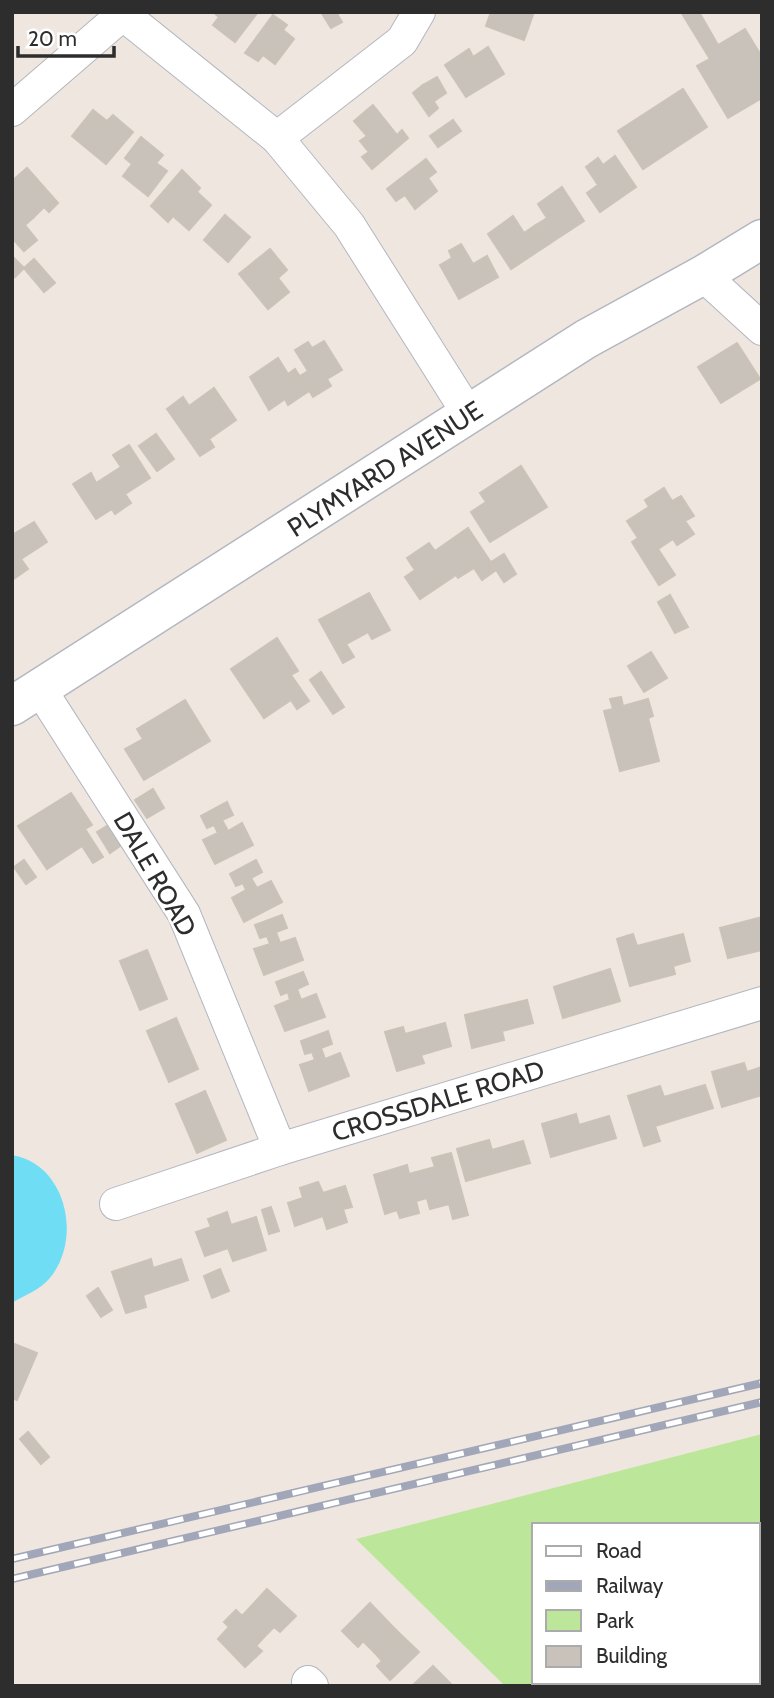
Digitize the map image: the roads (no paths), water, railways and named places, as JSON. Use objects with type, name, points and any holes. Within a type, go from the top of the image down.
[{"type":"street","points":[[277,138],[402,41],[419,12]]},
{"type":"street","points":[[12,110],[121,14],[277,138],[349,225],[470,415]]},
{"type":"street","name":"PLYMYARD AVENUE","points":[[26,697],[586,339],[703,275],[762,239]]},
{"type":"street","points":[[703,275],[762,329]]},
{"type":"street","name":"DALE ROAD","points":[[26,697],[184,914],[280,1149]]},
{"type":"street","name":"CROSSDALE ROAD","points":[[116,1204],[280,1149],[762,1003]]},
{"type":"water","points":[[12,1155],[31,1161],[46,1173],[57,1188],[67,1225],[59,1263],[49,1279],[12,1303]]},
{"type":"railway","points":[[12,1559],[762,1383]]},
{"type":"railway","points":[[12,1579],[762,1402]]}]
